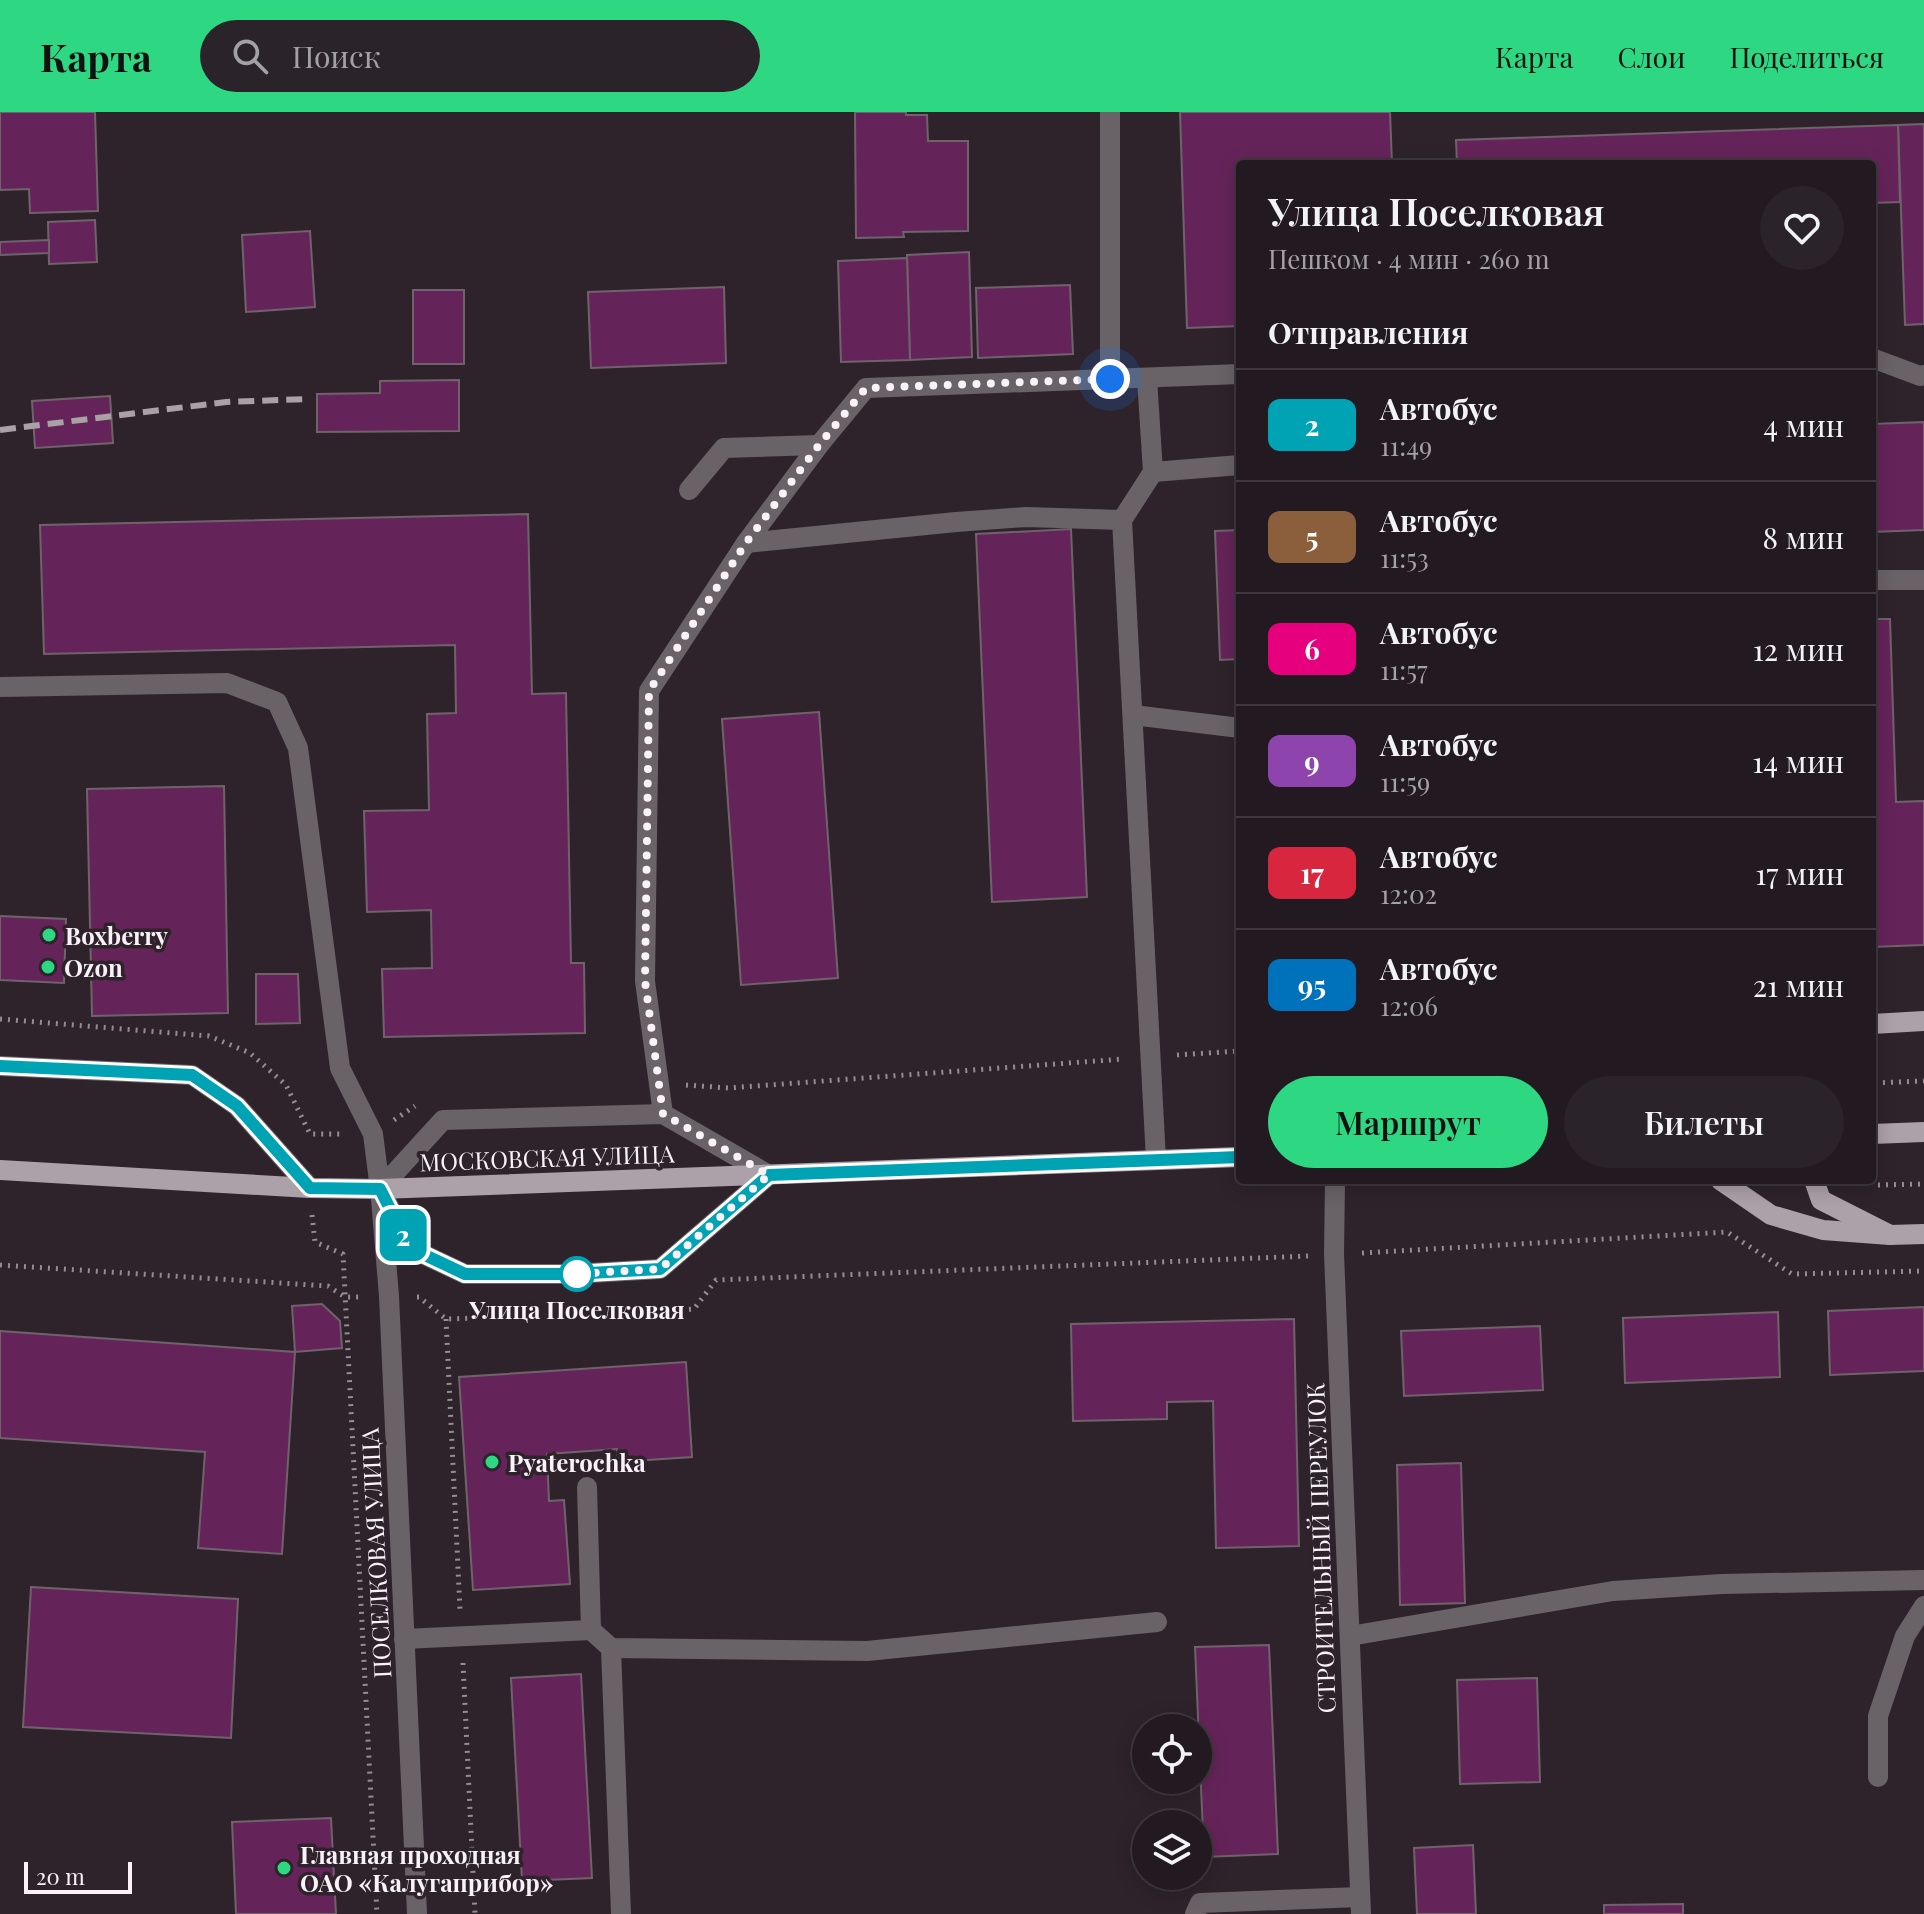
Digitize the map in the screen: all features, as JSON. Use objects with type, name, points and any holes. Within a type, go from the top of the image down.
[{"type":"main road","points":[[1876,1024],[1924,1021]]},
{"type":"main road","points":[[1876,1134],[1924,1132]]},
{"type":"main road","name":"МОСКОВСКАЯ УЛИЦА","points":[[0,1170],[310,1188],[380,1189],[1236,1157]]},
{"type":"main road","points":[[1726,1184],[1771,1215],[1823,1230],[1924,1234]]},
{"type":"main road","points":[[1815,1184],[1821,1200],[1890,1235]]},
{"type":"street","points":[[1110,112],[1110,379]]},
{"type":"street","points":[[1876,360],[1924,375]]},
{"type":"street","points":[[663,1114],[645,981],[649,691],[746,543],[819,445],[866,388],[1236,374]]},
{"type":"street","points":[[1147,378],[1153,472],[1122,520],[1156,1160]]},
{"type":"street","points":[[689,490],[724,448],[819,445]]},
{"type":"street","points":[[1153,472],[1236,465]]},
{"type":"street","points":[[746,543],[1026,517],[1122,520]]},
{"type":"street","points":[[1876,580],[1924,580]]},
{"type":"street","name":"ПОСЕЛКОВАЯ УЛИЦА","points":[[0,687],[227,683],[277,702],[298,748],[340,1068],[373,1134],[380,1189],[389,1296],[417,1914]]},
{"type":"street","points":[[1133,715],[1236,728]]},
{"type":"street","points":[[0,1066],[192,1075],[237,1106],[310,1188]]},
{"type":"street","points":[[663,1114],[769,1175],[660,1269],[572,1274],[465,1274],[410,1248],[380,1189],[443,1120],[663,1114]]},
{"type":"street","name":"СТРОИТЕЛЬНЫЙ ПЕРЕУЛОК","points":[[1335,1184],[1334,1254],[1360,1906]]},
{"type":"street","points":[[587,1487],[591,1630]]},
{"type":"street","points":[[1350,1636],[1613,1591],[1722,1584],[1924,1580]]},
{"type":"street","points":[[1878,1777],[1878,1716],[1905,1636],[1924,1606]]},
{"type":"street","points":[[404,1639],[591,1630],[611,1648],[867,1651],[1157,1622]]},
{"type":"street","points":[[611,1648],[621,1914]]},
{"type":"street","points":[[1195,1914],[1200,1903],[1360,1906]]},
{"type":"path","points":[[0,1019],[209,1036],[250,1053],[286,1085],[310,1134],[373,1134],[418,1104]]},
{"type":"path","points":[[659,1083],[728,1088],[1236,1051]]},
{"type":"path","points":[[1876,1083],[1924,1081]]},
{"type":"path","points":[[1878,1185],[1924,1184]]},
{"type":"path","points":[[0,1265],[328,1286],[345,1297],[419,1297],[446,1319],[694,1309],[716,1280],[1334,1254],[1727,1232],[1792,1274],[1924,1271]]},
{"type":"path","points":[[345,1297],[377,1914]]},
{"type":"building","points":[[0,112],[95,112],[98,211],[30,213],[29,189],[0,190]]},
{"type":"building","points":[[855,112],[927,115],[928,141],[968,141],[968,231],[903,232],[904,237],[856,238]]},
{"type":"building","points":[[1180,112],[1390,112],[1392,160],[1236,160],[1236,326],[1187,328]]},
{"type":"building","points":[[1924,124],[1924,324],[1905,325],[1898,125]]},
{"type":"building","points":[[1898,125],[1900,202],[1876,203],[1876,160],[1457,160],[1456,140]]},
{"type":"building","points":[[95,220],[97,262],[49,264],[48,222]]},
{"type":"building","points":[[310,231],[315,307],[246,312],[242,235]]},
{"type":"building","points":[[49,240],[49,253],[0,255],[0,242]]},
{"type":"building","points":[[969,252],[972,357],[910,360],[907,255]]},
{"type":"building","points":[[907,258],[910,360],[841,362],[838,261]]},
{"type":"building","points":[[1070,285],[1073,354],[978,358],[976,288]]},
{"type":"building","points":[[724,287],[726,363],[591,368],[588,292]]},
{"type":"building","points":[[413,290],[464,290],[464,364],[413,364]]},
{"type":"building","points":[[459,380],[459,431],[317,432],[317,394],[380,393],[380,381]]},
{"type":"building","points":[[110,396],[113,443],[35,448],[32,401]]},
{"type":"building","points":[[1924,422],[1924,530],[1876,532],[1876,424]]},
{"type":"building","points":[[528,514],[532,694],[566,693],[571,963],[584,963],[585,1033],[384,1037],[382,969],[432,968],[431,910],[367,912],[364,811],[429,810],[427,714],[456,713],[455,645],[44,654],[40,525]]},
{"type":"building","points":[[1071,529],[1087,897],[992,902],[976,534]]},
{"type":"building","points":[[1236,530],[1236,659],[1220,660],[1215,531]]},
{"type":"building","points":[[1876,619],[1890,619],[1896,802],[1924,801],[1924,945],[1876,947]]},
{"type":"building","points":[[819,712],[838,978],[741,985],[722,719]]},
{"type":"building","points":[[224,786],[228,1013],[92,1016],[87,789]]},
{"type":"building","points":[[0,916],[66,919],[64,983],[0,980]]},
{"type":"building","points":[[256,974],[298,974],[300,1023],[256,1024]]},
{"type":"building","points":[[322,1304],[340,1321],[342,1348],[295,1352],[292,1306]]},
{"type":"building","points":[[1924,1307],[1924,1371],[1830,1375],[1828,1311]]},
{"type":"building","points":[[1778,1312],[1780,1377],[1625,1383],[1623,1318]]},
{"type":"building","points":[[1294,1319],[1299,1546],[1216,1548],[1213,1401],[1167,1402],[1167,1419],[1073,1421],[1071,1324]]},
{"type":"building","points":[[1540,1326],[1543,1390],[1404,1396],[1401,1331]]},
{"type":"building","points":[[0,1331],[295,1352],[282,1554],[198,1548],[205,1452],[0,1438]]},
{"type":"building","points":[[686,1362],[692,1457],[618,1462],[617,1449],[547,1454],[549,1501],[564,1500],[570,1584],[473,1590],[459,1377]]},
{"type":"building","points":[[1461,1463],[1465,1603],[1400,1605],[1397,1465]]},
{"type":"building","points":[[31,1587],[238,1599],[231,1738],[23,1727]]},
{"type":"building","points":[[1269,1645],[1278,1854],[1212,1857],[1212,1810],[1202,1810],[1201,1794],[1212,1794],[1212,1714],[1198,1714],[1195,1647]]},
{"type":"building","points":[[581,1674],[592,1878],[522,1881],[511,1678]]},
{"type":"building","points":[[1537,1678],[1540,1782],[1460,1784],[1457,1680]]},
{"type":"building","name":"Главная проходная ОАО «Калугаприбор»","points":[[331,1818],[336,1914],[236,1914],[232,1822]]},
{"type":"building","points":[[1473,1845],[1476,1914],[1417,1914],[1414,1848]]},
{"type":"building","points":[[1683,1904],[1683,1914],[1604,1914],[1604,1905]]},
{"type":"railway","points":[[0,430],[226,402],[306,399]]},
{"type":"bus line","name":"2","points":[[0,1066],[192,1075],[237,1106],[310,1188],[380,1189],[410,1248],[465,1274],[572,1274],[660,1269],[769,1175],[1236,1157]]},
{"type":"place","name":"Boxberry","points":[[49,935]]},
{"type":"place","name":"Ozon","points":[[48,967]]},
{"type":"place","name":"Улица Поселковая","points":[[577,1274]]},
{"type":"place","name":"Pyaterochka","points":[[492,1462]]},
{"type":"place","name":"Главная проходная ОАО «Калугаприбор»","points":[[284,1868]]},
{"type":"route","points":[[577,1274],[572,1274],[660,1269],[769,1175],[663,1114],[645,981],[649,691],[746,543],[866,388],[1110,379]]}]
